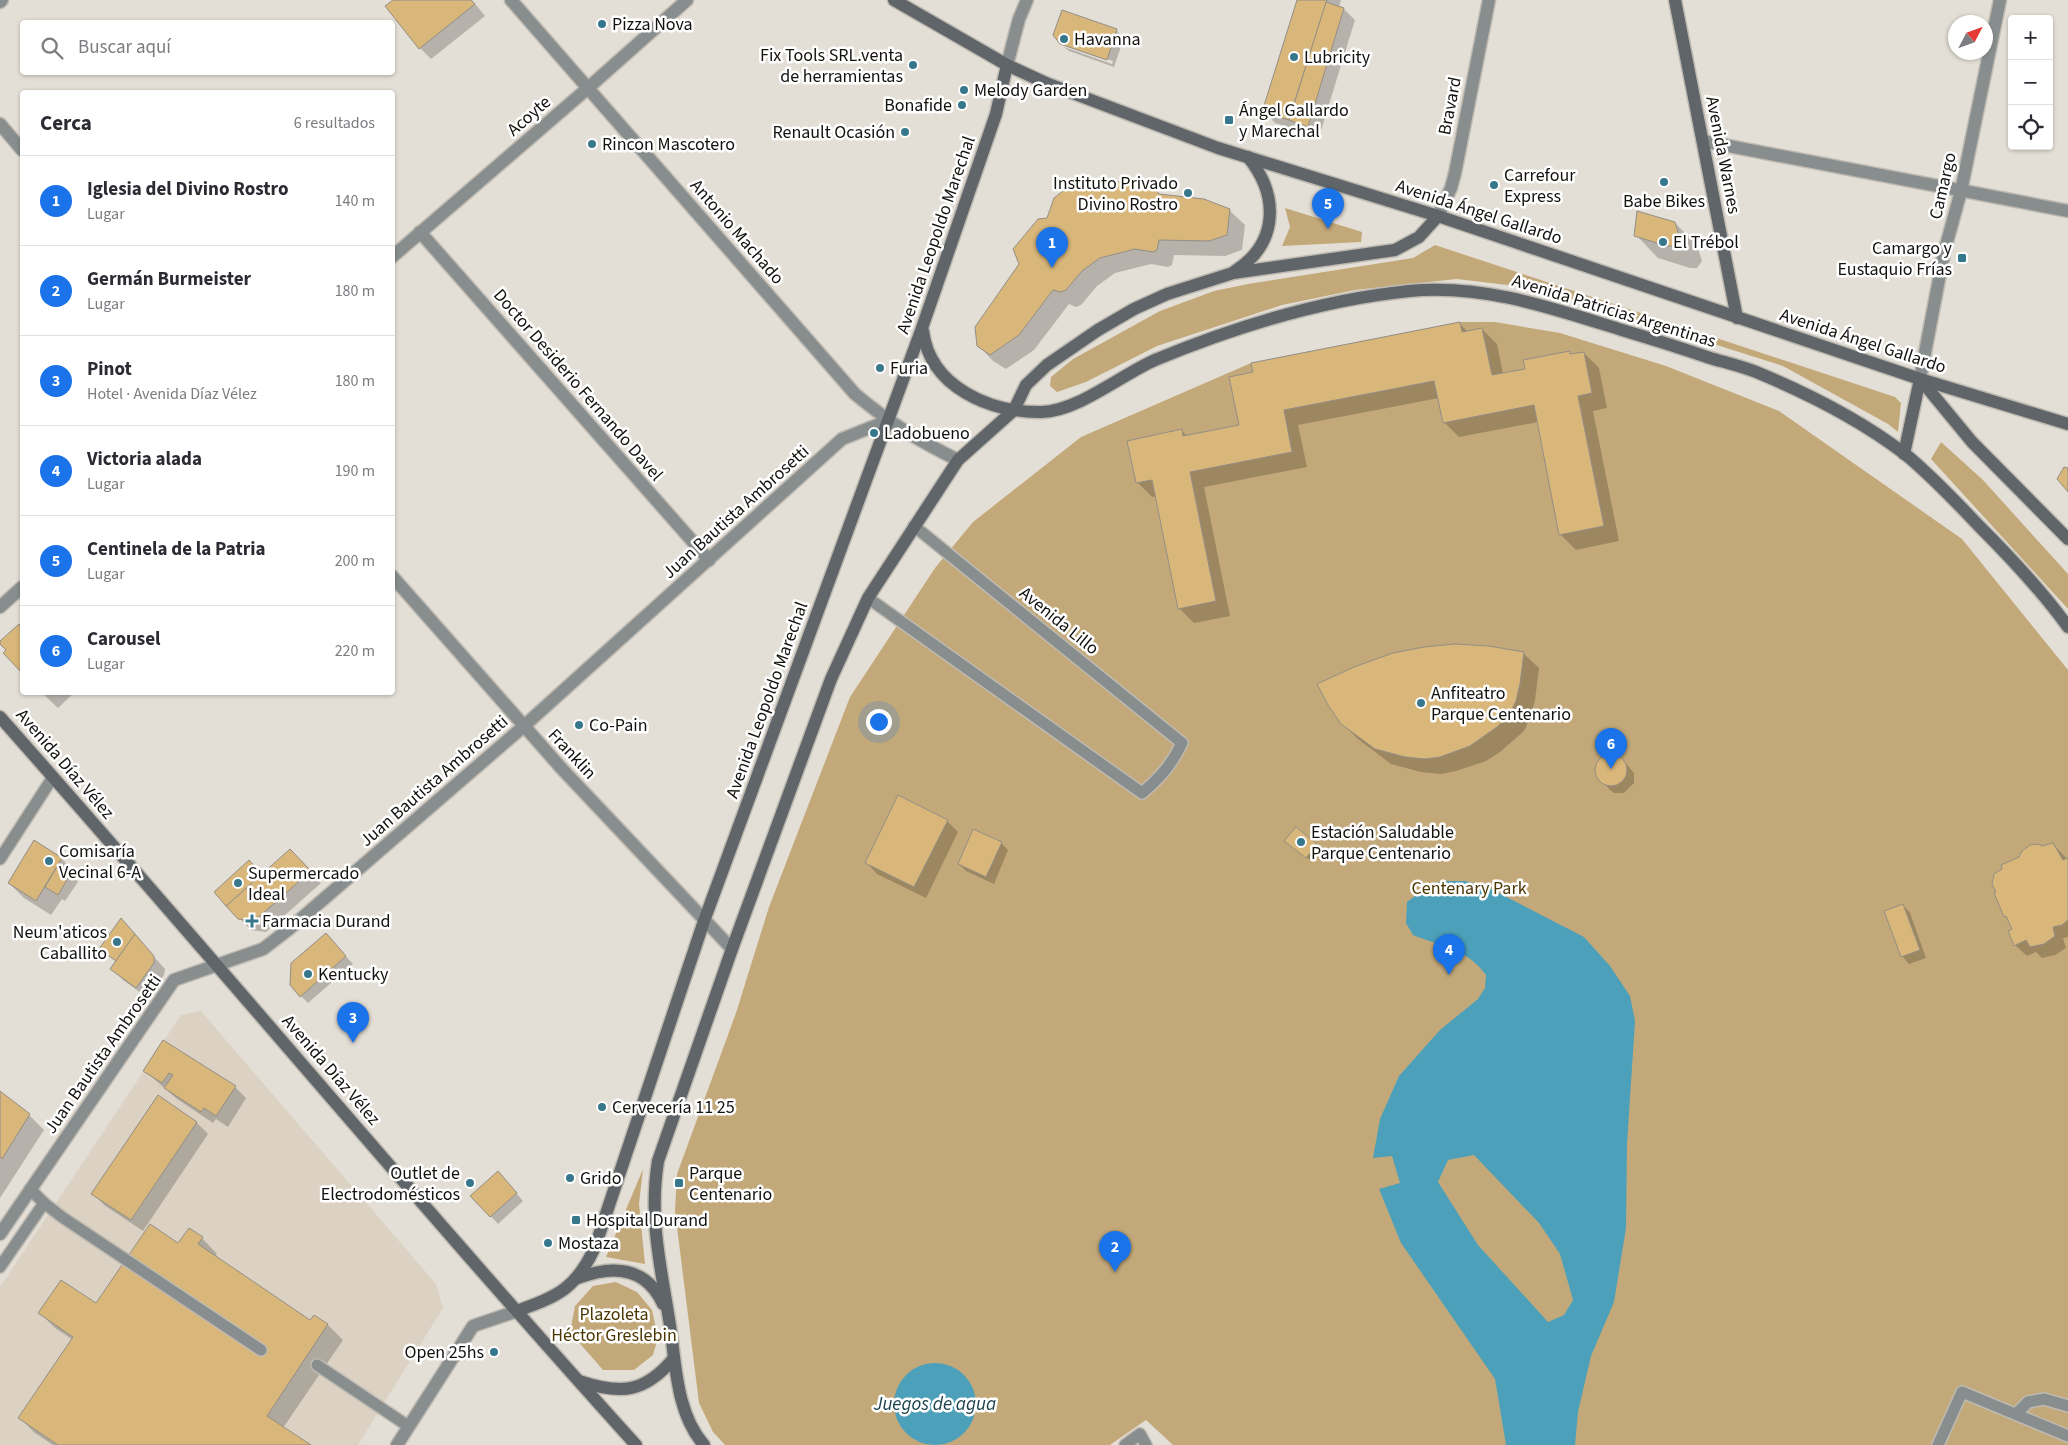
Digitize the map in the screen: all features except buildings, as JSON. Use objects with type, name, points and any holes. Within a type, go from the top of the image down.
[{"type":"main road","name":"Avenida Ángel Gallardo","points":[[894,0],[1007,65],[1046,83],[1218,148],[1438,216],[1920,379],[2068,424]]},
{"type":"main road","name":"Avenida Warnes","points":[[1675,0],[1737,318]]},
{"type":"main road","name":"Avenida Leopoldo Marechal","points":[[517,1312],[554,1297],[578,1278],[591,1256],[603,1227],[704,921],[922,328],[996,114],[1007,65]]},
{"type":"main road","points":[[1233,273],[1242,267],[1257,251],[1267,232],[1269,222],[1270,200],[1266,185],[1259,170],[1248,157]]},
{"type":"main road","points":[[704,1445],[687,1418],[674,1358],[656,1242],[654,1189],[658,1160],[732,949],[831,679],[868,598],[958,460],[1014,410],[1026,385],[1047,365],[1098,330],[1134,309],[1167,294],[1233,273],[1395,250],[1419,237],[1438,216]]},
{"type":"main road","name":"Avenida Patricias Argentinas","points":[[922,328],[925,346],[935,365],[948,380],[974,398],[1014,410],[1045,412],[1070,406],[1151,362],[1238,328],[1295,312],[1369,296],[1414,291],[1452,290],[1497,294],[1541,304],[1759,373],[1842,412],[1904,454],[1953,499],[2030,579],[2068,627]]},
{"type":"main road","points":[[1904,454],[1920,379]]},
{"type":"main road","points":[[1920,379],[1972,442],[2068,539]]},
{"type":"main road","name":"Avenida Díaz Vélez","points":[[0,717],[218,966],[341,1111],[636,1445]]},
{"type":"main road","points":[[578,1278],[594,1272],[613,1269],[627,1271],[638,1276],[646,1280],[656,1291],[669,1320]]},
{"type":"main road","points":[[578,1380],[608,1389],[633,1388],[655,1378],[674,1358]]},
{"type":"street","name":"Antonio Machado","points":[[511,0],[855,394],[887,421],[917,440],[958,460]]},
{"type":"street","name":"Acoyte","points":[[395,254],[687,0]]},
{"type":"street","points":[[1007,65],[1019,19],[1027,0]]},
{"type":"street","name":"Bravard","points":[[1438,216],[1448,196],[1455,174],[1489,0]]},
{"type":"street","name":"Camargo","points":[[1920,379],[1944,253],[1961,191],[2000,0]]},
{"type":"street","points":[[0,124],[20,148]]},
{"type":"street","points":[[1703,141],[2068,211]]},
{"type":"street","name":"Doctor Desiderio Fernando Davel","points":[[420,232],[709,560]]},
{"type":"street","name":"Juan Bautista Ambrosetti","points":[[0,1234],[174,980],[263,950],[524,726],[842,439],[887,421]]},
{"type":"street","name":"Franklin","points":[[395,579],[524,726],[732,949]]},
{"type":"street","points":[[0,607],[20,589]]},
{"type":"street","points":[[397,1445],[473,1326],[517,1312]]},
{"type":"lane","name":"Avenida Lillo","points":[[868,598],[1142,793],[1168,769],[1182,743],[914,526]]},
{"type":"lane","points":[[0,859],[53,777]]},
{"type":"lane","points":[[30,1189],[62,1217],[262,1350]]},
{"type":"lane","points":[[0,1267],[44,1203]]},
{"type":"lane","points":[[317,1365],[408,1426]]},
{"type":"lane","points":[[1938,1445],[1962,1392],[2068,1436]]},
{"type":"lane","points":[[2016,1414],[2028,1402],[2044,1399],[2068,1406]]},
{"type":"lane","points":[[1125,1445],[1140,1434],[1146,1445]]},
{"type":"shaded area","points":[[201,1011],[436,1284],[443,1308],[358,1445],[0,1445],[0,1287],[181,1015]]},
{"type":"green space","points":[[1285,208],[1362,232],[1361,242],[1282,246],[1290,227]]},
{"type":"green space","points":[[1435,245],[1895,397],[1901,403],[1898,432],[1888,424],[1783,366],[1540,289],[1457,279],[1355,290],[1282,305],[1157,346],[1086,382],[1057,392],[1050,386],[1051,377],[1073,359],[1160,311],[1214,291],[1413,258]]},
{"type":"green space","name":"Centenary Park","points":[[1460,322],[1495,322],[1560,333],[1666,366],[1779,411],[1962,539],[2068,670],[2068,1445],[1173,1445],[1146,1420],[1110,1445],[725,1445],[713,1432],[699,1403],[675,1211],[677,1174],[736,1013],[769,907],[850,697],[935,568],[973,522],[1081,437],[1251,363]]},
{"type":"green space","points":[[1941,442],[1983,480],[2068,574],[2068,609],[1931,459]]},
{"type":"green space","points":[[643,1169],[639,1204],[645,1264],[606,1257]]},
{"type":"green space","name":"Plazoleta Héctor Greslebin","points":[[616,1282],[637,1292],[652,1310],[658,1337],[653,1355],[634,1370],[603,1370],[570,1332],[575,1306],[593,1286]]},
{"type":"water","points":[[1445,881],[1465,881],[1485,886],[1584,937],[1610,966],[1630,996],[1635,1021],[1627,1144],[1626,1228],[1614,1302],[1591,1356],[1578,1412],[1575,1445],[1506,1445],[1495,1379],[1401,1243],[1379,1189],[1400,1183],[1392,1156],[1373,1158],[1380,1119],[1399,1076],[1440,1030],[1478,999],[1485,988],[1486,975],[1470,959],[1453,949],[1413,935],[1406,923],[1407,902],[1431,884]],"holes":[[[1474,1155],[1539,1223],[1560,1254],[1573,1300],[1564,1315],[1548,1322],[1478,1245],[1438,1182],[1448,1160]]]},
{"type":"water","name":"Juegos de agua","points":[[935,1363],[951,1366],[964,1375],[973,1388],[976,1404],[973,1420],[964,1433],[951,1442],[935,1445],[919,1442],[906,1433],[897,1420],[894,1404],[897,1388],[906,1375],[919,1366]]},
{"type":"place","name":"Pizza Nova","points":[[602,24]]},
{"type":"place","name":"Havanna","points":[[1064,39]]},
{"type":"place","name":"Lubricity","points":[[1294,57]]},
{"type":"place","name":"Fix Tools SRL.venta de herramientas","points":[[913,65]]},
{"type":"place","name":"Melody Garden","points":[[964,90]]},
{"type":"place","name":"Bonafide","points":[[962,105]]},
{"type":"place","name":"Ángel Gallardo y Marechal","points":[[1229,120]]},
{"type":"place","name":"Renault Ocasión","points":[[905,132]]},
{"type":"place","name":"Rincon Mascotero","points":[[592,144]]},
{"type":"place","name":"Babe Bikes","points":[[1664,182]]},
{"type":"place","name":"Carrefour Express","points":[[1494,185]]},
{"type":"place","name":"Instituto Privado Divino Rostro","points":[[1188,193]]},
{"type":"place","name":"Centinela de la Patria","points":[[1328,229]]},
{"type":"place","name":"El Trébol","points":[[1663,242]]},
{"type":"place","name":"Camargo y Eustaquio Frías","points":[[1962,258]]},
{"type":"place","name":"Iglesia del Divino Rostro","points":[[1052,268]]},
{"type":"place","name":"Furia","points":[[880,368]]},
{"type":"place","name":"Ladobueno","points":[[874,433]]},
{"type":"place","name":"Anfiteatro Parque Centenario","points":[[1421,703]]},
{"type":"place","name":"Co-Pain","points":[[579,725]]},
{"type":"place","name":"Carousel","points":[[1611,769]]},
{"type":"place","name":"Estación Saludable Parque Centenario","points":[[1301,842]]},
{"type":"place","name":"Comisaría Vecinal 6-A","points":[[49,861]]},
{"type":"place","name":"Supermercado Ideal","points":[[238,883]]},
{"type":"place","name":"Farmacia Durand","points":[[252,921]]},
{"type":"place","name":"Neum'aticos Caballito","points":[[117,942]]},
{"type":"place","name":"Kentucky","points":[[308,974]]},
{"type":"place","name":"Victoria alada","points":[[1449,975]]},
{"type":"place","name":"Pinot","points":[[353,1043]]},
{"type":"place","name":"Cervecería 11 25","points":[[602,1107]]},
{"type":"place","name":"Grido","points":[[570,1178]]},
{"type":"place","name":"Outlet de Electrodomésticos","points":[[470,1183]]},
{"type":"place","name":"Parque Centenario","points":[[679,1183]]},
{"type":"place","name":"Hospital Durand","points":[[576,1220]]},
{"type":"place","name":"Mostaza","points":[[548,1243]]},
{"type":"place","name":"Germán Burmeister","points":[[1115,1272]]},
{"type":"place","name":"Open 25hs","points":[[494,1352]]}]
